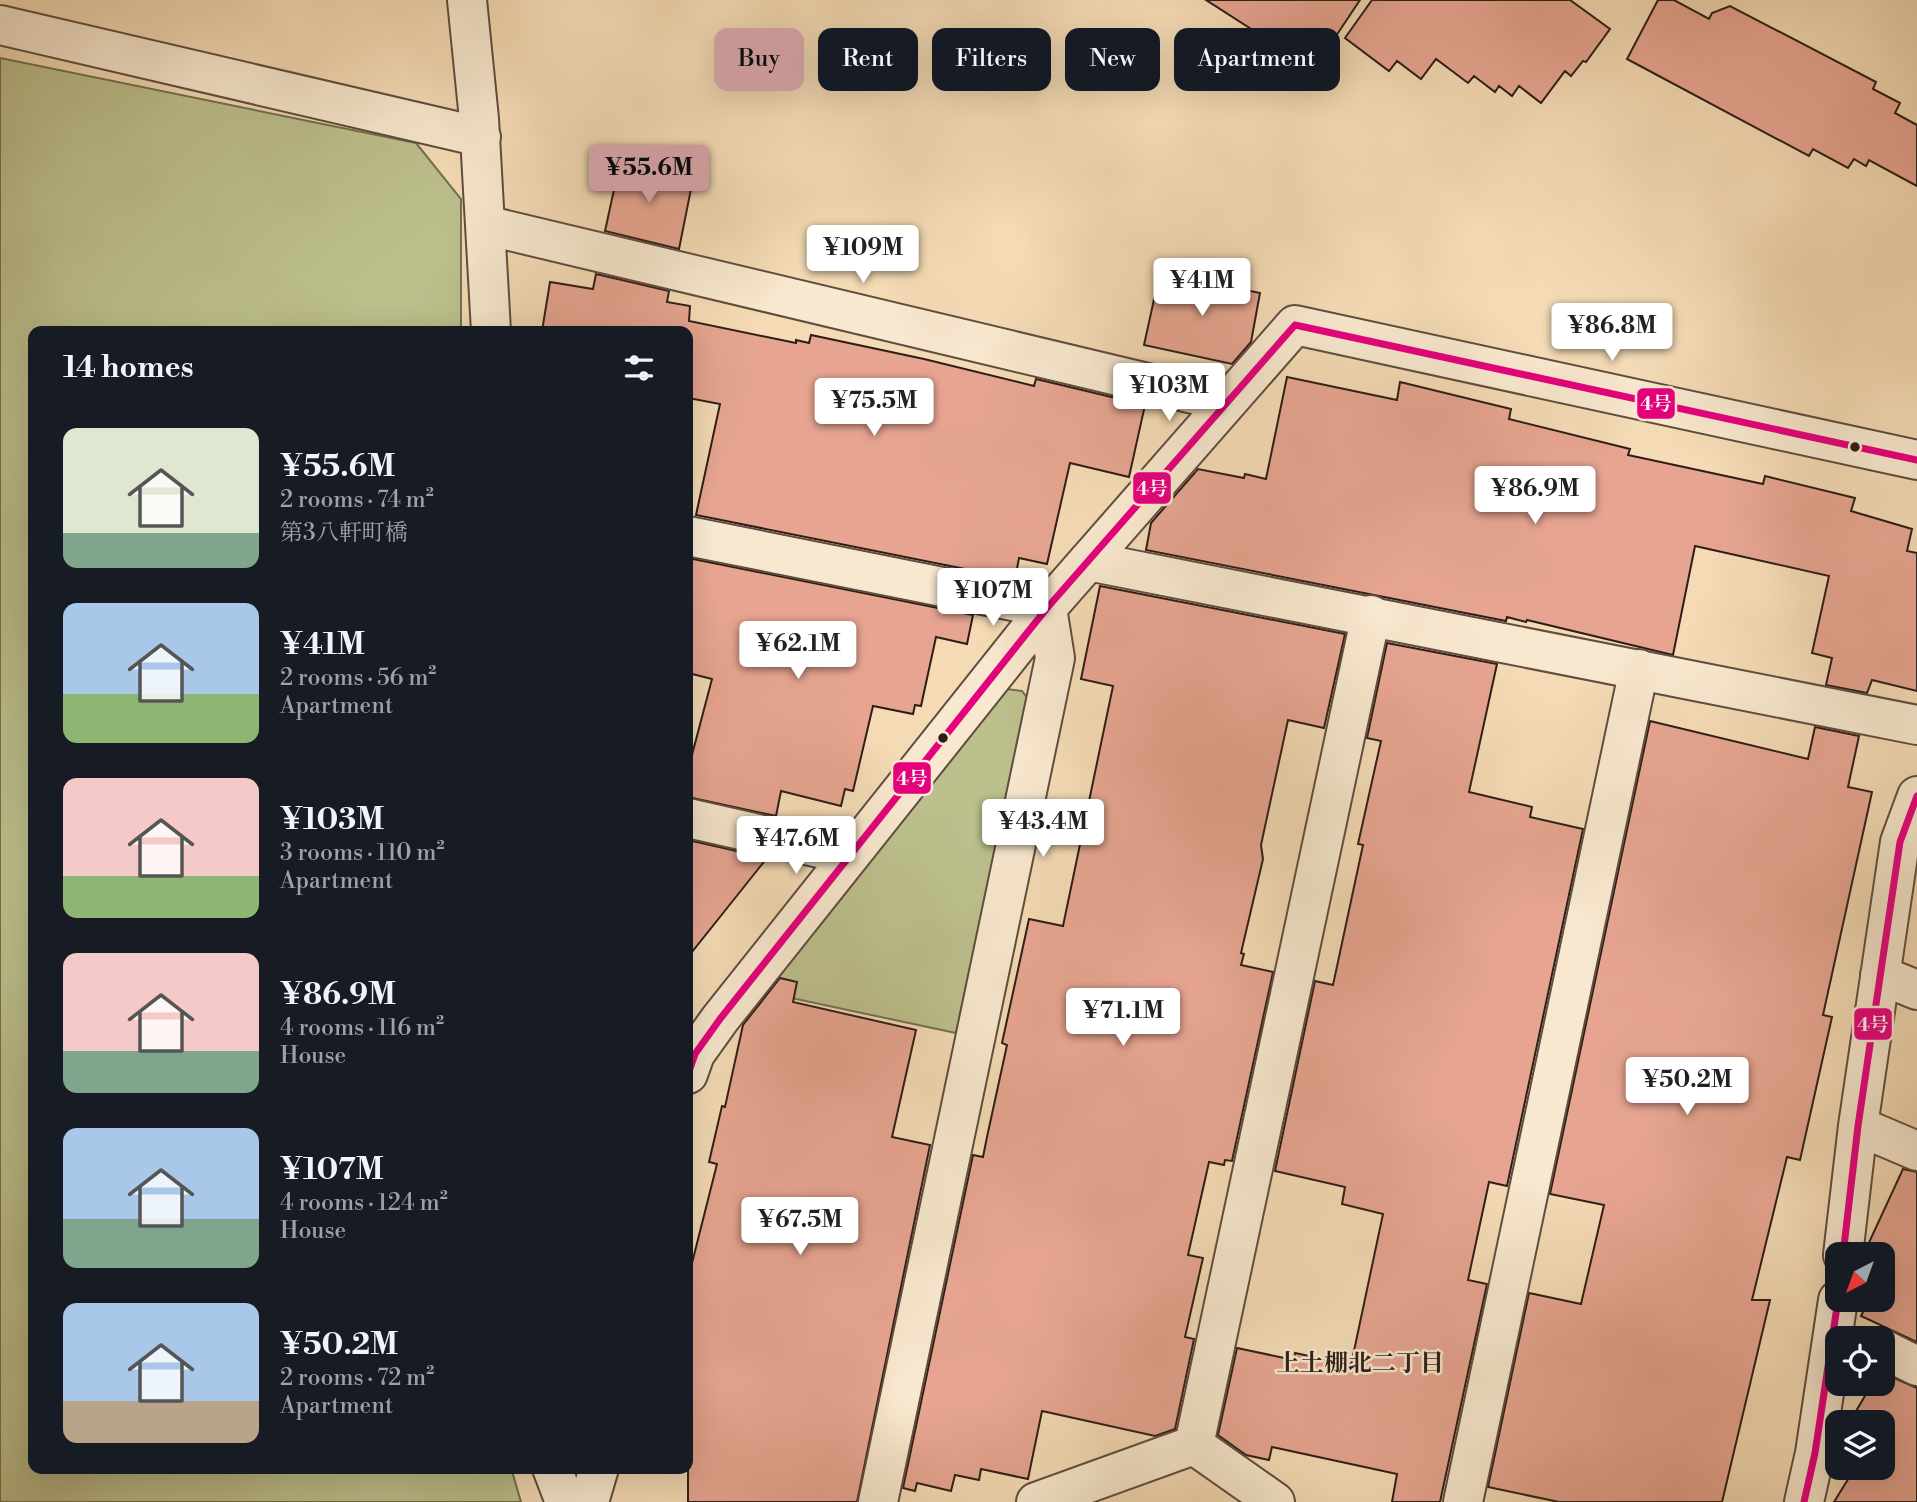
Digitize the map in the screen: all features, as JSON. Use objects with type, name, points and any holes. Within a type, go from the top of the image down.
[{"type":"street","points":[[467,0],[480,128],[491,326]]},
{"type":"street","points":[[0,25],[480,128]]},
{"type":"street","points":[[485,225],[1227,402]]},
{"type":"street","points":[[693,1060],[720,1019],[1047,608],[1295,325],[1917,460]]},
{"type":"street","points":[[693,537],[1047,608]]},
{"type":"street","points":[[1088,561],[1917,725]]},
{"type":"street","points":[[877,1502],[1055,658],[1047,608]]},
{"type":"street","points":[[1194,1445],[1371,615]]},
{"type":"street","points":[[1463,1502],[1639,669]]},
{"type":"street","points":[[1845,1242],[1858,1126],[1900,842],[1917,796]]},
{"type":"street","points":[[693,819],[850,855]]},
{"type":"street","points":[[1880,975],[1917,990]]},
{"type":"street","points":[[1858,1126],[1917,1152]]},
{"type":"street","points":[[1804,1502],[1845,1321]]},
{"type":"street","points":[[1895,1355],[1917,1366]]},
{"type":"street","points":[[1036,1502],[1194,1445]]},
{"type":"street","points":[[1194,1445],[1275,1502]]},
{"type":"street","points":[[554,1474],[565,1502]]},
{"type":"street","points":[[589,1502],[597,1474]]},
{"type":"green space","points":[[0,58],[416,143],[461,199],[461,326],[28,326],[28,1474],[513,1474],[521,1502],[0,1502]]},
{"type":"green space","points":[[1007,689],[1022,691],[1028,699],[956,1033],[763,992]]},
{"type":"building","points":[[1206,0],[1360,0],[1340,30],[1250,28]]},
{"type":"building","points":[[1372,0],[1570,0],[1610,29],[1586,62],[1583,61],[1571,76],[1565,71],[1541,103],[1519,86],[1512,96],[1499,86],[1495,92],[1474,76],[1468,83],[1436,59],[1421,79],[1397,61],[1389,71],[1345,38]]},
{"type":"building","points":[[1658,0],[1674,0],[1709,19],[1712,13],[1730,6],[1876,82],[1873,89],[1900,103],[1895,113],[1917,125],[1917,186],[1869,160],[1866,166],[1854,159],[1848,168],[1813,149],[1809,156],[1627,59]]},
{"type":"building","points":[[620,162],[693,179],[679,249],[605,231]]},
{"type":"building","points":[[1160,272],[1260,293],[1251,342],[1232,364],[1144,345]]},
{"type":"building","points":[[596,274],[669,291],[667,302],[690,306],[689,321],[796,343],[796,340],[809,343],[811,335],[1034,386],[1036,379],[1145,405],[1129,477],[1070,463],[1047,564],[1019,558],[1015,579],[696,515],[720,404],[693,399],[693,326],[543,326],[550,282],[593,289]]},
{"type":"building","points":[[1287,377],[1397,400],[1400,382],[1511,409],[1509,419],[1630,449],[1628,455],[1763,484],[1765,476],[1855,498],[1851,511],[1912,529],[1907,551],[1917,553],[1917,691],[1872,680],[1867,693],[1826,685],[1832,658],[1812,653],[1829,576],[1695,546],[1673,655],[1527,620],[1526,622],[1507,617],[1506,621],[1146,550],[1151,523],[1198,469],[1244,478],[1245,474],[1266,479]]},
{"type":"building","points":[[693,559],[973,615],[967,644],[936,637],[921,706],[915,705],[913,714],[873,706],[853,791],[845,789],[841,806],[781,791],[776,816],[693,798],[693,751],[712,679],[693,674]]},
{"type":"building","points":[[1100,586],[1345,634],[1324,728],[1288,720],[1261,845],[1263,859],[1241,953],[1244,954],[1241,965],[1273,972],[1232,1161],[1225,1160],[1224,1165],[1209,1162],[1188,1255],[1203,1258],[1185,1337],[1194,1339],[1175,1429],[1155,1436],[1042,1411],[1028,1479],[981,1469],[979,1480],[955,1475],[951,1491],[917,1483],[915,1491],[903,1488],[973,1155],[983,1157],[1007,1045],[1002,1043],[1029,919],[1063,926],[1113,686],[1081,679]]},
{"type":"building","points":[[1387,643],[1497,664],[1469,792],[1532,807],[1530,817],[1583,829],[1507,1186],[1489,1182],[1468,1280],[1487,1284],[1440,1502],[1392,1502],[1397,1474],[1272,1447],[1269,1460],[1246,1455],[1218,1435],[1237,1348],[1294,1360],[1295,1353],[1351,1365],[1383,1214],[1342,1204],[1345,1187],[1275,1171],[1315,981],[1333,985],[1363,845],[1358,844],[1381,741],[1367,738]]},
{"type":"building","points":[[1650,721],[1808,759],[1815,727],[1859,736],[1848,787],[1872,792],[1823,1015],[1832,1017],[1800,1160],[1787,1157],[1752,1300],[1770,1300],[1722,1502],[1559,1502],[1488,1487],[1529,1293],[1581,1304],[1604,1205],[1550,1194]]},
{"type":"building","points":[[693,841],[767,858],[693,951]]},
{"type":"building","points":[[780,978],[797,982],[793,1002],[916,1030],[892,1137],[930,1145],[857,1502],[688,1502],[688,1474],[693,1474],[693,1259],[717,1164],[709,1162],[722,1106],[725,1107],[743,1025]]},
{"type":"building","points":[[1903,1169],[1917,1172],[1917,1342],[1895,1332],[1895,1326],[1883,1326],[1861,1316],[1863,1312],[1895,1312],[1895,1242],[1869,1242]]},
{"type":"building","points":[[1895,1378],[1917,1388],[1917,1502],[1834,1502],[1848,1480],[1895,1480],[1895,1410],[1857,1410],[1865,1396],[1895,1396]]},
{"type":"transit line","name":"4号","points":[[693,1060],[720,1019],[1047,608],[1295,325],[1917,460]]},
{"type":"transit line","name":"4号","points":[[1845,1242],[1858,1126],[1900,842],[1917,796]]},
{"type":"transit line","name":"4号","points":[[1804,1502],[1815,1453],[1836,1312]]},
{"type":"district","name":"上土棚北二丁目","points":[[1360,1364]]}]
